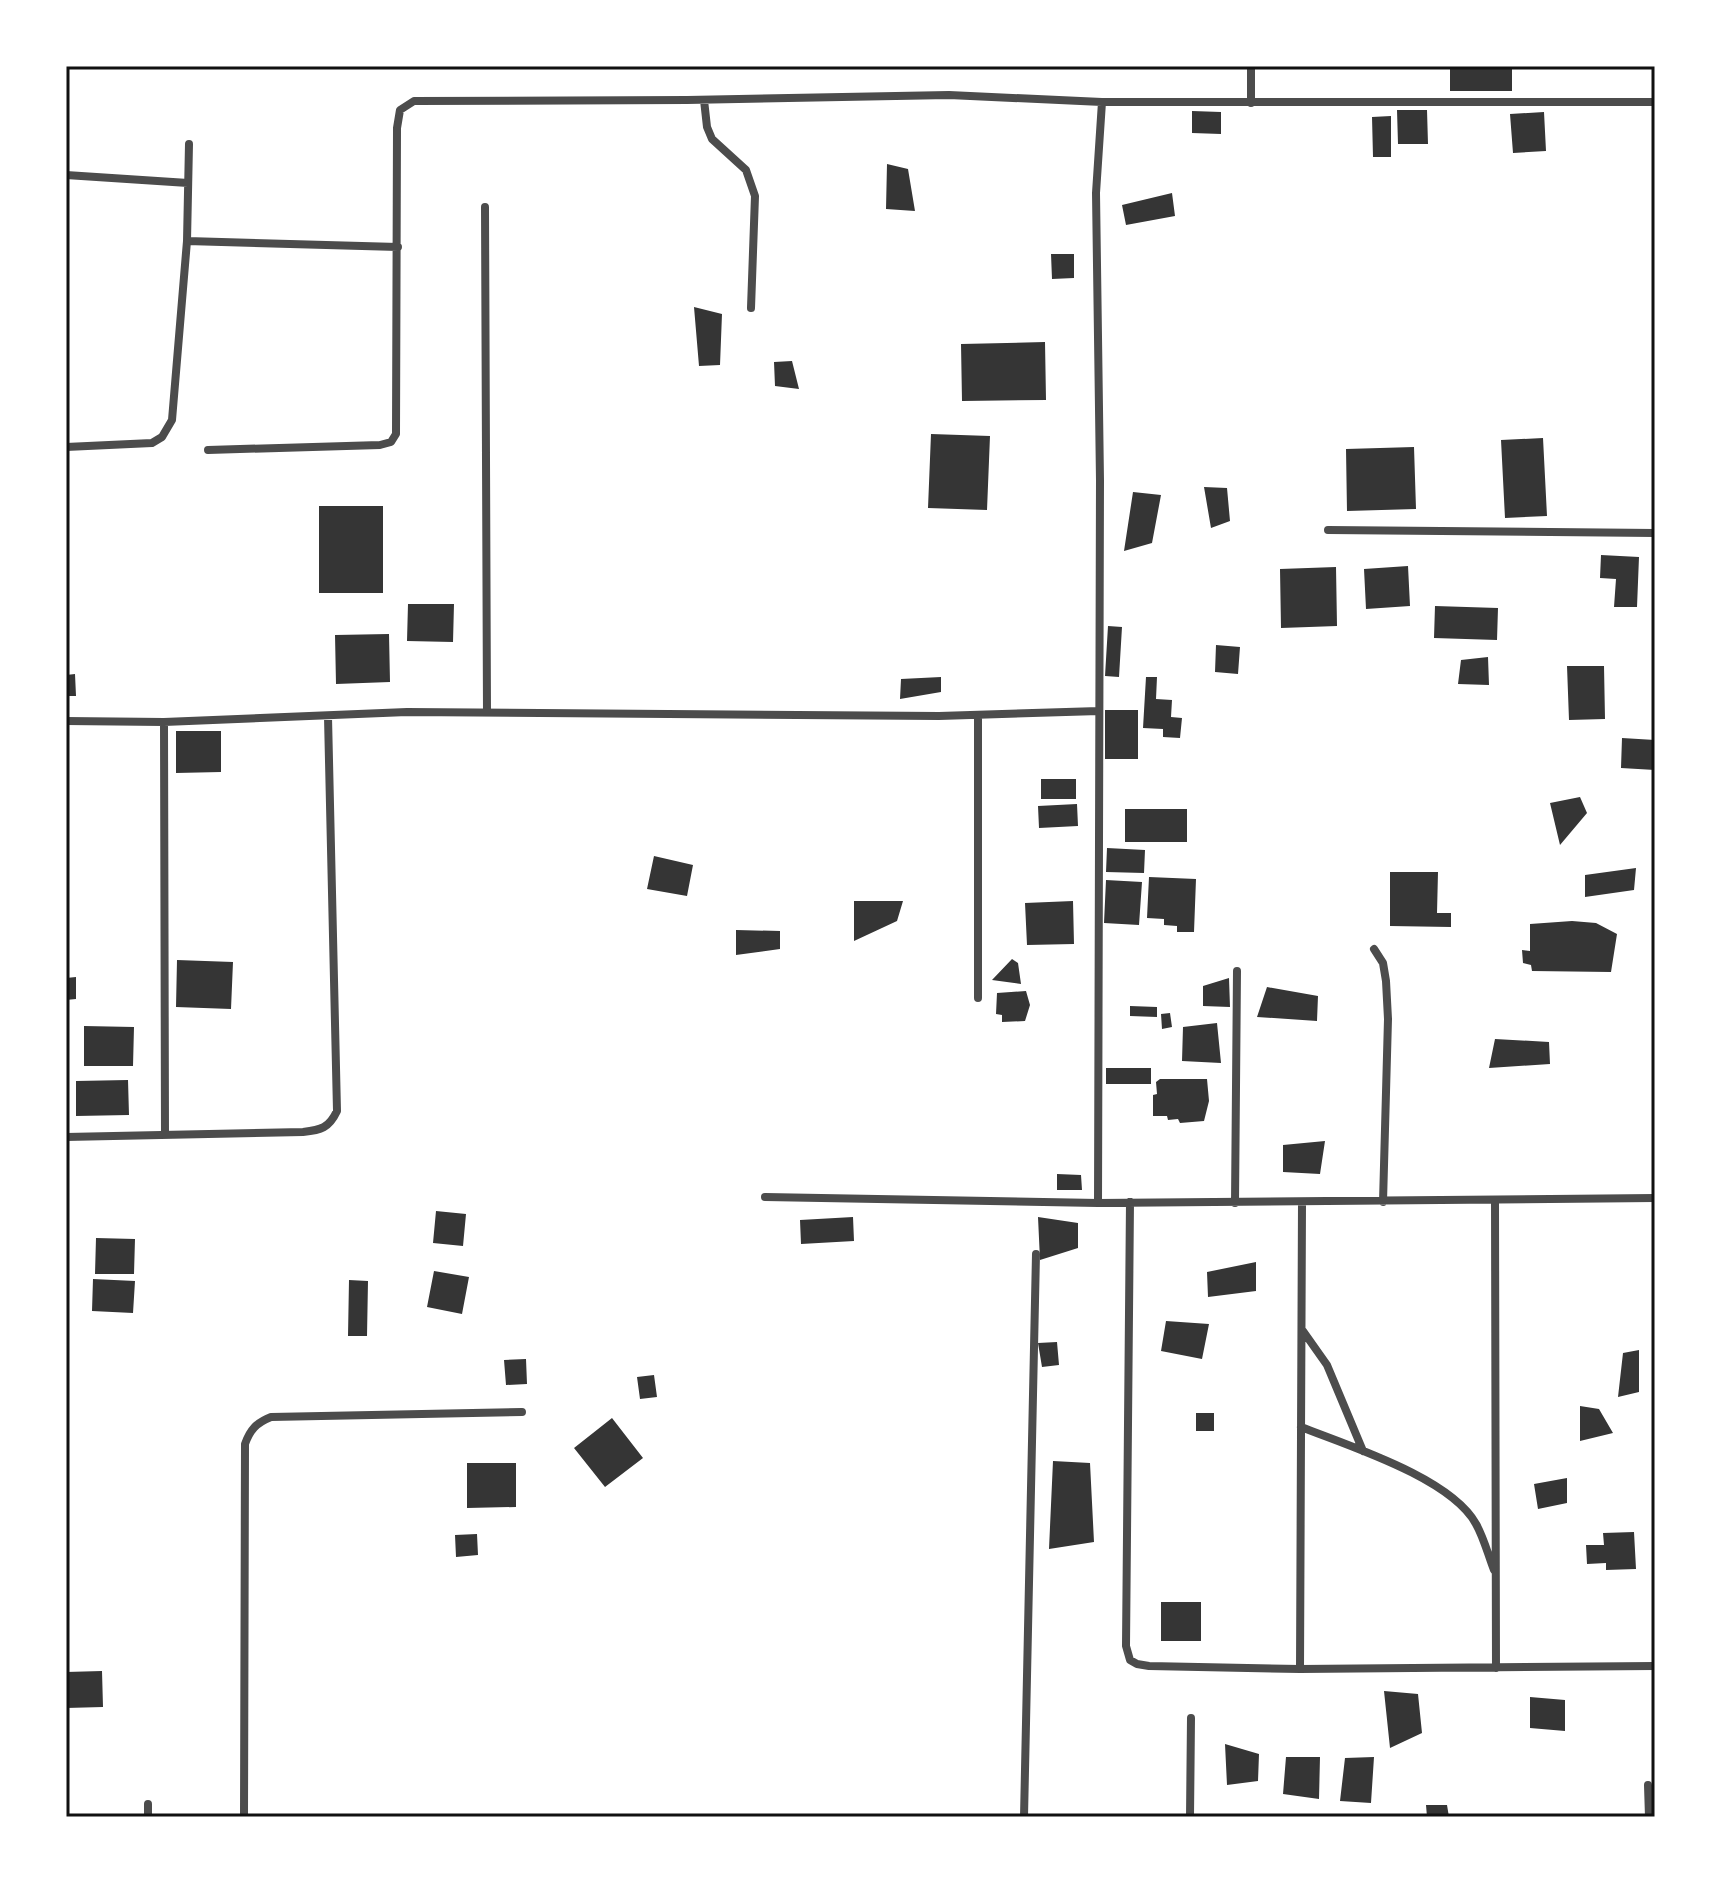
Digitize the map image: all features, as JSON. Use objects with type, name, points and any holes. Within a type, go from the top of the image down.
[{"type":"street","points":[[1251,66],[1251,103]]},
{"type":"street","points":[[208,450],[380,445],[391,442],[396,434],[397,128],[400,110],[414,101],[949,95],[1102,102],[1655,102]]},
{"type":"street","points":[[704,100],[707,127],[712,139],[746,170],[755,196],[751,308]]},
{"type":"street","points":[[1098,1203],[1100,480],[1096,193],[1102,102]]},
{"type":"street","points":[[66,447],[152,443],[168,431],[172,420],[187,241],[189,144]]},
{"type":"street","points":[[66,175],[188,183]]},
{"type":"street","points":[[485,207],[487,712]]},
{"type":"street","points":[[187,241],[398,247]]},
{"type":"street","points":[[1328,530],[1655,533]]},
{"type":"street","points":[[66,721],[164,722],[407,712],[978,715],[1099,711]]},
{"type":"street","points":[[978,715],[978,998]]},
{"type":"street","points":[[66,1137],[321,1130],[331,1124],[337,1111],[328,717]]},
{"type":"street","points":[[164,722],[165,1135]]},
{"type":"street","points":[[1374,949],[1383,963],[1388,1019],[1383,1202]]},
{"type":"street","points":[[1235,1203],[1237,971]]},
{"type":"street","points":[[765,1197],[1098,1203],[1655,1198]]},
{"type":"street","points":[[1495,1200],[1496,1668]]},
{"type":"street","points":[[1130,1202],[1126,1646],[1130,1660],[1149,1666],[1300,1669],[1655,1666]]},
{"type":"street","points":[[1300,1669],[1302,1203]]},
{"type":"street","points":[[1024,1817],[1036,1254]]},
{"type":"street","points":[[1302,1329],[1327,1365],[1363,1451]]},
{"type":"street","points":[[244,1817],[245,1444],[249,1432],[259,1422],[271,1417],[522,1412]]},
{"type":"street","points":[[1301,1427],[1420,1476],[1463,1506],[1476,1524],[1496,1575]]},
{"type":"street","points":[[1190,1817],[1191,1718]]},
{"type":"street","points":[[1648,1785],[1649,1817]]},
{"type":"street","points":[[148,1804],[148,1817]]},
{"type":"building","points":[[1450,66],[1512,66],[1512,91],[1450,91]]},
{"type":"building","points":[[1397,110],[1427,110],[1428,144],[1398,144]]},
{"type":"building","points":[[1192,111],[1221,112],[1221,134],[1192,133]]},
{"type":"building","points":[[1544,112],[1546,151],[1513,153],[1510,114]]},
{"type":"building","points":[[1391,116],[1391,157],[1373,157],[1372,117]]},
{"type":"building","points":[[887,164],[908,169],[915,211],[886,209]]},
{"type":"building","points":[[1172,193],[1175,216],[1126,225],[1122,205]]},
{"type":"building","points":[[1051,254],[1074,254],[1074,278],[1052,279]]},
{"type":"building","points":[[694,307],[722,314],[720,365],[699,366]]},
{"type":"building","points":[[1045,342],[1046,400],[962,401],[961,344]]},
{"type":"building","points":[[792,361],[799,389],[775,386],[774,362]]},
{"type":"building","points":[[931,434],[990,436],[987,510],[928,508]]},
{"type":"building","points":[[1543,438],[1547,516],[1505,518],[1501,440]]},
{"type":"building","points":[[1414,447],[1416,509],[1347,511],[1346,449]]},
{"type":"building","points":[[1204,487],[1227,488],[1230,521],[1211,528]]},
{"type":"building","points":[[1133,492],[1161,495],[1152,543],[1124,551]]},
{"type":"building","points":[[319,506],[383,506],[383,593],[319,593]]},
{"type":"building","points":[[1601,555],[1639,557],[1637,607],[1614,607],[1616,579],[1600,578]]},
{"type":"building","points":[[1408,566],[1410,606],[1366,609],[1364,569]]},
{"type":"building","points":[[1336,567],[1337,626],[1281,628],[1280,569]]},
{"type":"building","points":[[408,604],[454,604],[453,642],[407,641]]},
{"type":"building","points":[[1435,606],[1498,608],[1497,640],[1434,638]]},
{"type":"building","points":[[1108,626],[1122,627],[1119,677],[1105,676]]},
{"type":"building","points":[[389,634],[390,682],[336,684],[335,635]]},
{"type":"building","points":[[1216,645],[1240,647],[1238,674],[1215,672]]},
{"type":"building","points":[[1488,657],[1489,685],[1458,684],[1461,660]]},
{"type":"building","points":[[1567,666],[1604,666],[1605,719],[1569,720]]},
{"type":"building","points":[[75,674],[76,696],[66,696],[66,675]]},
{"type":"building","points":[[941,677],[941,692],[900,699],[901,679]]},
{"type":"building","points":[[1146,677],[1157,677],[1156,699],[1172,700],[1171,717],[1182,718],[1180,738],[1163,737],[1163,729],[1143,728]]},
{"type":"building","points":[[1105,710],[1138,710],[1138,759],[1105,759]]},
{"type":"building","points":[[176,731],[221,731],[221,772],[176,773]]},
{"type":"building","points":[[1622,738],[1655,740],[1655,770],[1621,768]]},
{"type":"building","points":[[1041,779],[1076,779],[1076,799],[1041,799]]},
{"type":"building","points":[[1580,797],[1587,813],[1560,845],[1550,803]]},
{"type":"building","points":[[1077,804],[1078,826],[1039,828],[1038,806]]},
{"type":"building","points":[[1125,809],[1187,809],[1187,842],[1125,842]]},
{"type":"building","points":[[1107,848],[1145,850],[1144,873],[1106,872]]},
{"type":"building","points":[[654,856],[693,865],[687,896],[647,889]]},
{"type":"building","points":[[1636,868],[1634,890],[1585,897],[1585,875]]},
{"type":"building","points":[[1390,872],[1438,872],[1437,913],[1451,913],[1451,927],[1390,926]]},
{"type":"building","points":[[1149,877],[1196,879],[1194,932],[1177,932],[1177,926],[1164,925],[1164,919],[1147,918]]},
{"type":"building","points":[[1106,880],[1142,882],[1139,925],[1104,923]]},
{"type":"building","points":[[854,901],[903,901],[897,921],[854,941]]},
{"type":"building","points":[[1073,901],[1074,944],[1027,945],[1025,903]]},
{"type":"building","points":[[1596,923],[1617,934],[1611,972],[1532,971],[1531,965],[1523,963],[1522,950],[1530,951],[1530,924]]},
{"type":"building","points":[[736,930],[780,931],[780,949],[736,955]]},
{"type":"building","points":[[1012,959],[1018,963],[1021,984],[992,980]]},
{"type":"building","points":[[177,960],[233,962],[231,1009],[176,1007]]},
{"type":"building","points":[[76,977],[76,999],[66,1000],[66,978]]},
{"type":"building","points":[[1229,978],[1230,1007],[1203,1006],[1203,986]]},
{"type":"building","points":[[1267,987],[1318,996],[1317,1021],[1257,1017]]},
{"type":"building","points":[[1026,991],[1030,1005],[1025,1021],[1002,1022],[1002,1015],[996,1014],[997,993]]},
{"type":"building","points":[[1130,1006],[1157,1007],[1157,1017],[1130,1016]]},
{"type":"building","points":[[1170,1013],[1172,1027],[1162,1029],[1161,1014]]},
{"type":"building","points":[[1217,1023],[1221,1063],[1182,1061],[1183,1027]]},
{"type":"building","points":[[84,1026],[134,1027],[133,1066],[84,1066]]},
{"type":"building","points":[[1495,1039],[1549,1042],[1550,1064],[1489,1068]]},
{"type":"building","points":[[1106,1068],[1151,1068],[1151,1084],[1106,1084]]},
{"type":"building","points":[[1160,1079],[1207,1079],[1209,1101],[1204,1121],[1180,1123],[1178,1119],[1168,1120],[1167,1116],[1153,1116],[1153,1095],[1157,1094],[1156,1082]]},
{"type":"building","points":[[128,1080],[129,1115],[76,1116],[76,1081]]},
{"type":"building","points":[[1325,1141],[1320,1174],[1283,1172],[1283,1145]]},
{"type":"building","points":[[1057,1174],[1081,1175],[1082,1190],[1057,1190]]},
{"type":"building","points":[[436,1211],[466,1214],[463,1246],[433,1243]]},
{"type":"building","points":[[853,1217],[854,1241],[801,1244],[800,1220]]},
{"type":"building","points":[[1038,1217],[1078,1223],[1078,1248],[1040,1260]]},
{"type":"building","points":[[96,1238],[135,1239],[134,1274],[95,1274]]},
{"type":"building","points":[[1256,1262],[1256,1291],[1208,1297],[1207,1272]]},
{"type":"building","points":[[434,1271],[469,1277],[462,1314],[427,1307]]},
{"type":"building","points":[[93,1279],[135,1281],[133,1313],[92,1311]]},
{"type":"building","points":[[349,1280],[368,1281],[367,1336],[348,1336]]},
{"type":"building","points":[[1166,1321],[1209,1324],[1202,1359],[1161,1351]]},
{"type":"building","points":[[1057,1342],[1059,1365],[1042,1367],[1038,1343]]},
{"type":"building","points":[[1639,1350],[1639,1392],[1618,1397],[1623,1353]]},
{"type":"building","points":[[526,1359],[527,1384],[506,1385],[504,1360]]},
{"type":"building","points":[[654,1375],[657,1397],[640,1399],[637,1377]]},
{"type":"building","points":[[1580,1406],[1599,1409],[1613,1433],[1580,1441]]},
{"type":"building","points":[[1196,1413],[1214,1413],[1214,1431],[1196,1431]]},
{"type":"building","points":[[612,1418],[643,1458],[605,1487],[574,1448]]},
{"type":"building","points":[[1053,1461],[1090,1463],[1094,1542],[1049,1549]]},
{"type":"building","points":[[467,1463],[516,1463],[516,1507],[467,1508]]},
{"type":"building","points":[[1567,1478],[1567,1503],[1538,1509],[1534,1484]]},
{"type":"building","points":[[1634,1532],[1636,1569],[1606,1570],[1606,1563],[1587,1564],[1586,1545],[1604,1545],[1603,1533]]},
{"type":"building","points":[[477,1534],[478,1555],[456,1557],[455,1535]]},
{"type":"building","points":[[1161,1602],[1201,1602],[1201,1641],[1161,1641]]},
{"type":"building","points":[[102,1671],[103,1707],[66,1708],[66,1672]]},
{"type":"building","points":[[1384,1691],[1418,1694],[1422,1733],[1390,1748]]},
{"type":"building","points":[[1530,1697],[1565,1700],[1565,1731],[1530,1728]]},
{"type":"building","points":[[1225,1744],[1259,1754],[1258,1781],[1227,1785]]},
{"type":"building","points":[[1286,1757],[1320,1757],[1319,1799],[1283,1794]]},
{"type":"building","points":[[1374,1757],[1371,1803],[1340,1801],[1345,1758]]},
{"type":"building","points":[[1426,1805],[1447,1805],[1449,1817],[1427,1817]]}]
